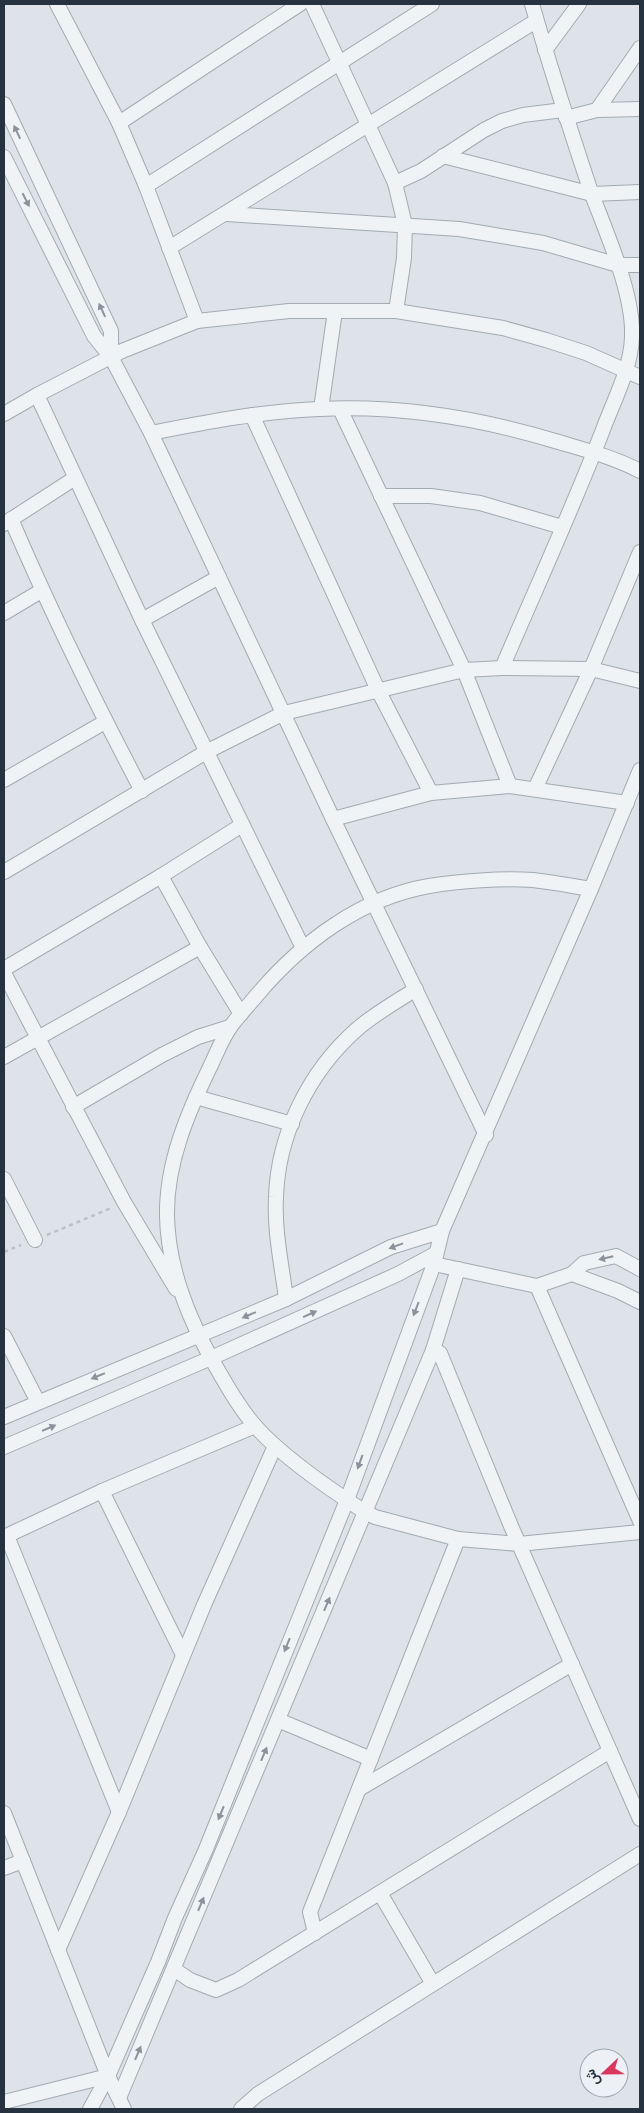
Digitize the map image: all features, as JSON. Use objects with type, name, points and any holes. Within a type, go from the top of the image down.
[{"type":"street","points":[[57,4],[119,123],[146,186],[197,322]]},
{"type":"street","points":[[119,123],[300,4]]},
{"type":"street","points":[[312,4],[395,183],[405,225],[404,258],[396,312]]},
{"type":"street","points":[[146,186],[432,4]]},
{"type":"street","points":[[502,668],[594,452],[625,372],[631,350],[632,335],[629,308],[618,265],[564,114],[532,4]]},
{"type":"street","points":[[545,50],[580,4]]},
{"type":"street","points":[[169,248],[228,214],[536,21]]},
{"type":"street","points":[[597,110],[640,48]]},
{"type":"street","points":[[4,104],[111,331],[111,357]]},
{"type":"street","points":[[395,183],[421,170],[484,130],[502,121],[523,115],[640,109]]},
{"type":"street","points":[[4,156],[94,336],[111,357],[151,433],[333,819],[486,1134]]},
{"type":"street","points":[[443,156],[592,194],[640,192]]},
{"type":"street","points":[[10,170],[30,160]]},
{"type":"street","points":[[228,214],[459,228],[543,243],[618,265],[640,265]]},
{"type":"street","points":[[4,414],[37,394],[111,357],[197,322],[288,311],[396,312],[503,328],[586,353],[625,372],[640,377]]},
{"type":"street","points":[[320,408],[335,311]]},
{"type":"street","points":[[37,394],[142,620],[303,948]]},
{"type":"street","points":[[151,433],[252,416],[320,408],[405,412],[497,424],[594,452],[640,471]]},
{"type":"street","points":[[340,409],[464,670],[510,786]]},
{"type":"street","points":[[252,416],[378,690],[430,793]]},
{"type":"street","points":[[75,478],[7,522],[105,722],[142,791]]},
{"type":"street","points":[[380,496],[432,496],[480,503],[562,527]]},
{"type":"street","points":[[535,789],[591,669],[640,552]]},
{"type":"street","points":[[142,620],[219,577]]},
{"type":"street","points":[[4,613],[42,591]]},
{"type":"street","points":[[4,872],[206,752],[284,713],[464,670],[502,668],[591,669],[640,681]]},
{"type":"street","points":[[4,780],[105,722]]},
{"type":"street","points":[[90,2109],[108,2076],[206,1849],[347,1500],[434,1259],[442,1231],[486,1134],[640,770]]},
{"type":"street","points":[[333,819],[430,793],[510,786],[627,803]]},
{"type":"street","points":[[4,969],[161,876],[242,825]]},
{"type":"street","points":[[161,876],[200,947],[241,1014]]},
{"type":"street","points":[[183,1301],[172,1258],[167,1217],[169,1182],[188,1114],[230,1027],[272,977],[303,948],[342,920],[374,902],[428,886],[504,880],[532,880],[591,889]]},
{"type":"street","points":[[4,1057],[200,947]]},
{"type":"street","points":[[4,974],[124,1202],[183,1301],[198,1336],[255,1426],[275,1446],[365,1512],[375,1517],[458,1540],[519,1544],[640,1532]]},
{"type":"street","points":[[286,1299],[277,1231],[277,1173],[304,1093],[330,1059],[357,1030],[416,989]]},
{"type":"street","points":[[73,1107],[162,1055],[198,1037],[230,1027]]},
{"type":"street","points":[[196,1097],[292,1124]]},
{"type":"street","points":[[4,1179],[35,1240]]},
{"type":"street","points":[[4,1417],[286,1299],[391,1247],[442,1231]]},
{"type":"street","points":[[4,1448],[434,1259],[458,1269],[536,1286],[572,1274],[584,1263],[616,1256],[640,1268]]},
{"type":"street","points":[[121,2104],[174,1969],[432,1350],[458,1269]]},
{"type":"street","points":[[572,1274],[618,1291],[640,1302]]},
{"type":"street","points":[[536,1286],[640,1521]]},
{"type":"street","points":[[4,1336],[38,1402]]},
{"type":"street","points":[[432,1350],[440,1353],[519,1544],[640,1819]]},
{"type":"street","points":[[119,1812],[5,1537],[102,1491],[255,1426]]},
{"type":"street","points":[[58,1950],[119,1812],[183,1655],[275,1446]]},
{"type":"street","points":[[102,1491],[183,1655]]},
{"type":"street","points":[[315,1933],[310,1912],[458,1540]]},
{"type":"street","points":[[360,1789],[572,1664]]},
{"type":"street","points":[[278,1720],[372,1759]]},
{"type":"street","points":[[174,1969],[190,1980],[216,1990],[238,1980],[610,1751]]},
{"type":"street","points":[[4,1813],[108,2076],[121,2104]]},
{"type":"street","points":[[241,2109],[258,2094],[640,1854]]},
{"type":"street","points":[[4,1868],[22,1861]]},
{"type":"street","points":[[380,1893],[433,1984]]},
{"type":"street","points":[[164,1946],[181,1953]]},
{"type":"street","points":[[4,2102],[108,2076]]},
{"type":"path","points":[[4,1252],[124,1202]]}]
